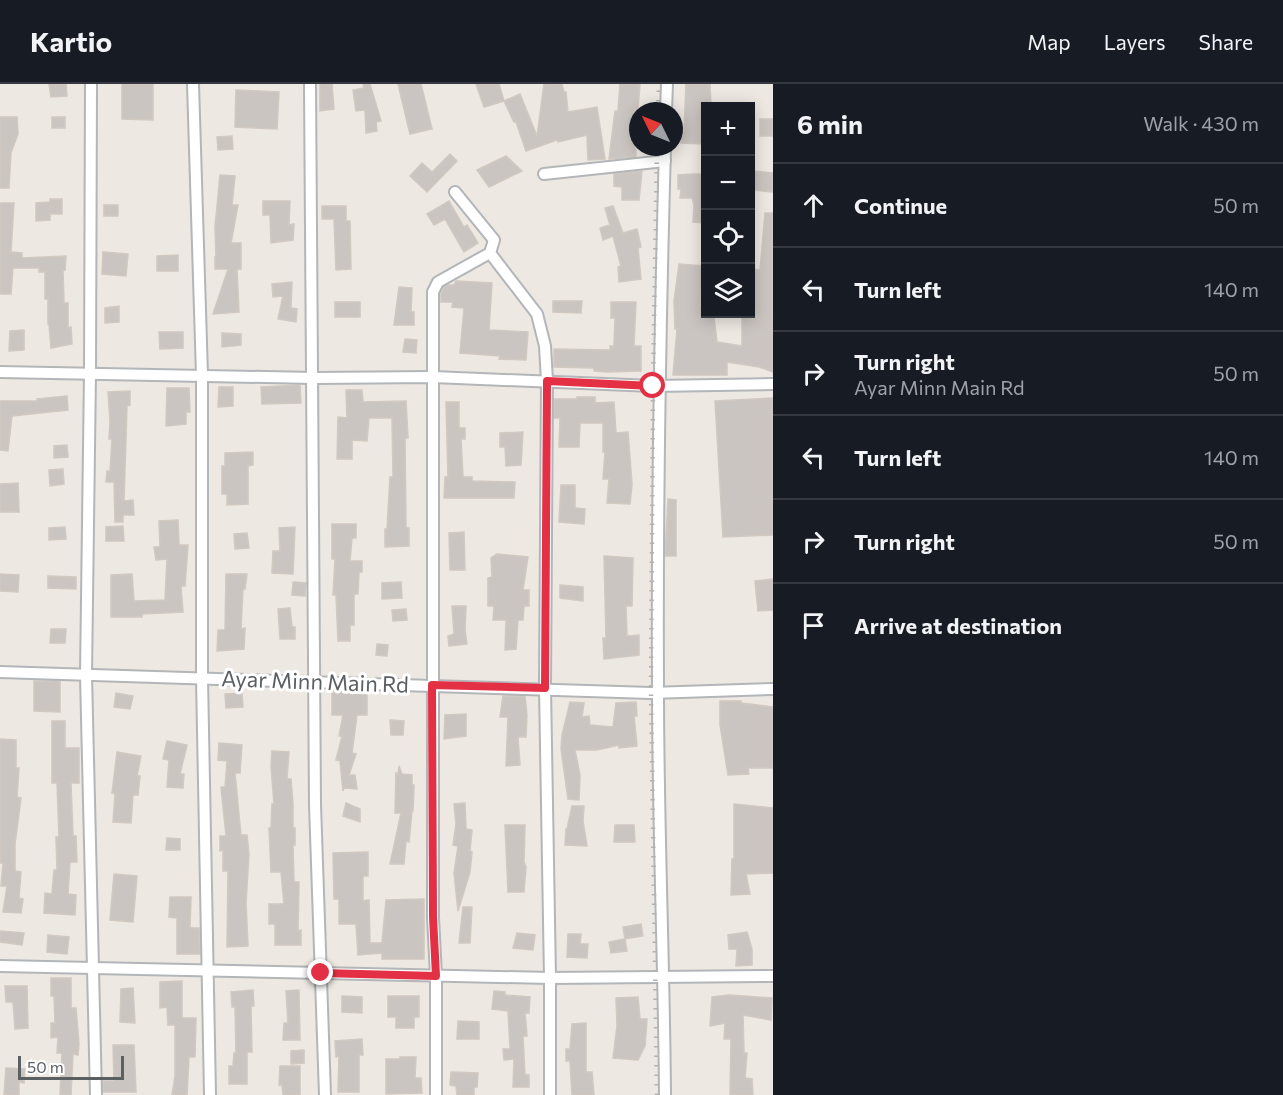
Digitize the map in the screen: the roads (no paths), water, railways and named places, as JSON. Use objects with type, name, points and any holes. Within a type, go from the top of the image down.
[{"type":"street","points":[[91,84],[86,675],[96,1095]]},
{"type":"street","points":[[192,84],[202,375],[202,678],[210,1095]]},
{"type":"street","points":[[310,84],[314,378],[315,805],[324,1095]]},
{"type":"street","points":[[666,102],[667,84]]},
{"type":"street","points":[[665,156],[660,385],[658,692],[665,1095]]},
{"type":"street","points":[[544,174],[665,161]]},
{"type":"street","points":[[436,1095],[432,685],[433,292],[438,282],[490,253],[494,240],[455,192]]},
{"type":"street","points":[[490,253],[537,314],[545,346],[547,381],[545,688],[550,1095]]},
{"type":"street","points":[[0,372],[314,378],[433,377],[660,385],[773,384]]},
{"type":"street","name":"Ayar Minn Main Rd","points":[[0,672],[658,692],[773,689]]},
{"type":"street","points":[[0,966],[550,978],[773,976]]},
{"type":"railway","points":[[658,102],[659,84]]},
{"type":"railway","points":[[657,156],[651,693],[657,1095]]}]
